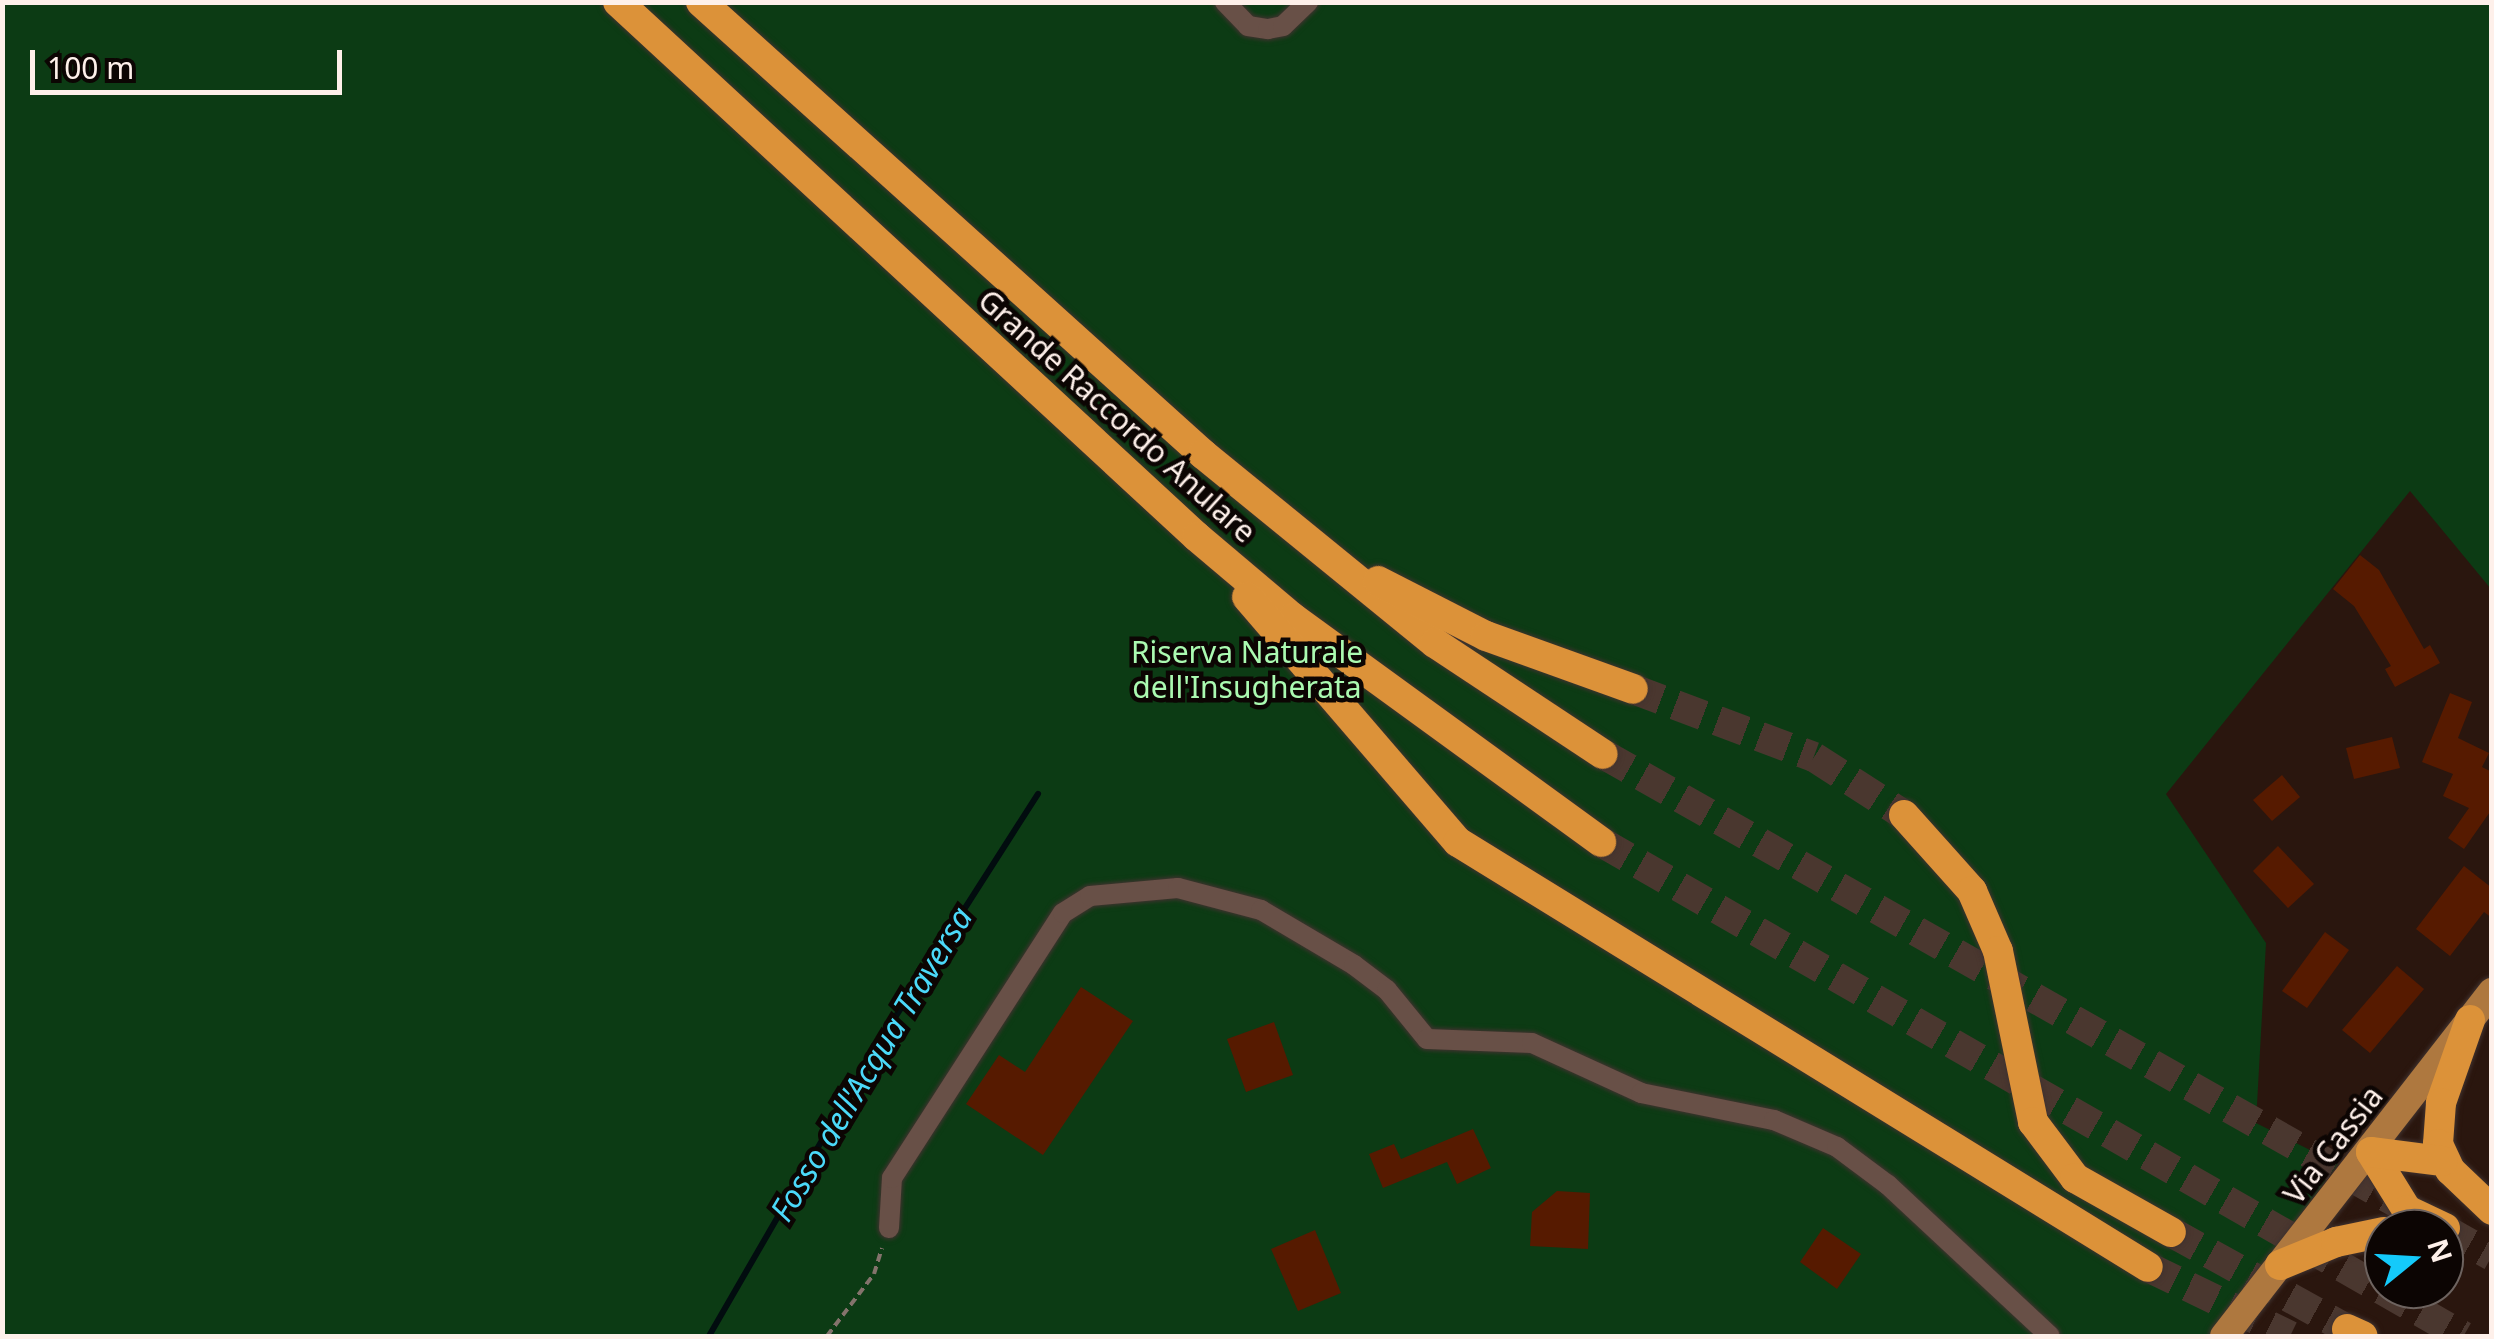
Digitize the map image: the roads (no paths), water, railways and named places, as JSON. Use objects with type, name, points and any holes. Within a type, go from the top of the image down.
[{"type":"highway","name":"Grande Raccordo Anulare","points":[[618,2],[1197,538],[1293,618],[1601,842]]},
{"type":"highway","name":"Grande Raccordo Anulare","points":[[701,2],[968,245],[1326,554],[1435,643],[1602,754]]},
{"type":"highway","points":[[1197,538],[1458,842],[2148,1267]]},
{"type":"highway","points":[[1326,554],[1486,636],[1633,690]]},
{"type":"highway","points":[[1904,815],[1972,891],[1998,951],[2033,1122],[2075,1178],[2170,1232]]},
{"type":"highway","points":[[2442,1160],[2441,1103],[2470,1020]]},
{"type":"highway","points":[[2371,1152],[2442,1160],[2492,1210]]},
{"type":"highway","points":[[2371,1152],[2405,1209]]},
{"type":"highway","points":[[2464,1227],[2492,1226]]},
{"type":"highway","points":[[2280,1265],[2336,1242],[2364,1236]]},
{"type":"main road","name":"Via Cassia","points":[[2224,1336],[2492,992]]},
{"type":"street","points":[[1226,2],[1248,26],[1268,29],[1283,26],[1308,2]]},
{"type":"street","points":[[889,1228],[892,1178],[1063,913],[1090,896],[1178,888],[1261,910],[1354,965],[1382,985],[1427,1039],[1532,1043],[1641,1093],[1774,1120],[1844,1151],[2050,1336]]},
{"type":"waterway","name":"Fosso dell'Acqua Traversa","points":[[709,1336],[871,1055],[1038,794]]},
{"type":"tunnel","points":[[1633,689],[1814,757],[1904,815]]},
{"type":"tunnel","points":[[1603,754],[2408,1209]]},
{"type":"tunnel","points":[[1601,842],[2463,1336]]},
{"type":"tunnel","points":[[2171,1232],[2347,1329]]},
{"type":"tunnel","points":[[2464,1240],[2492,1256]]},
{"type":"tunnel","points":[[2148,1267],[2290,1336]]},
{"type":"park label","name":"Riserva Naturale dell'Insugherata","points":[[1247,669]]}]
